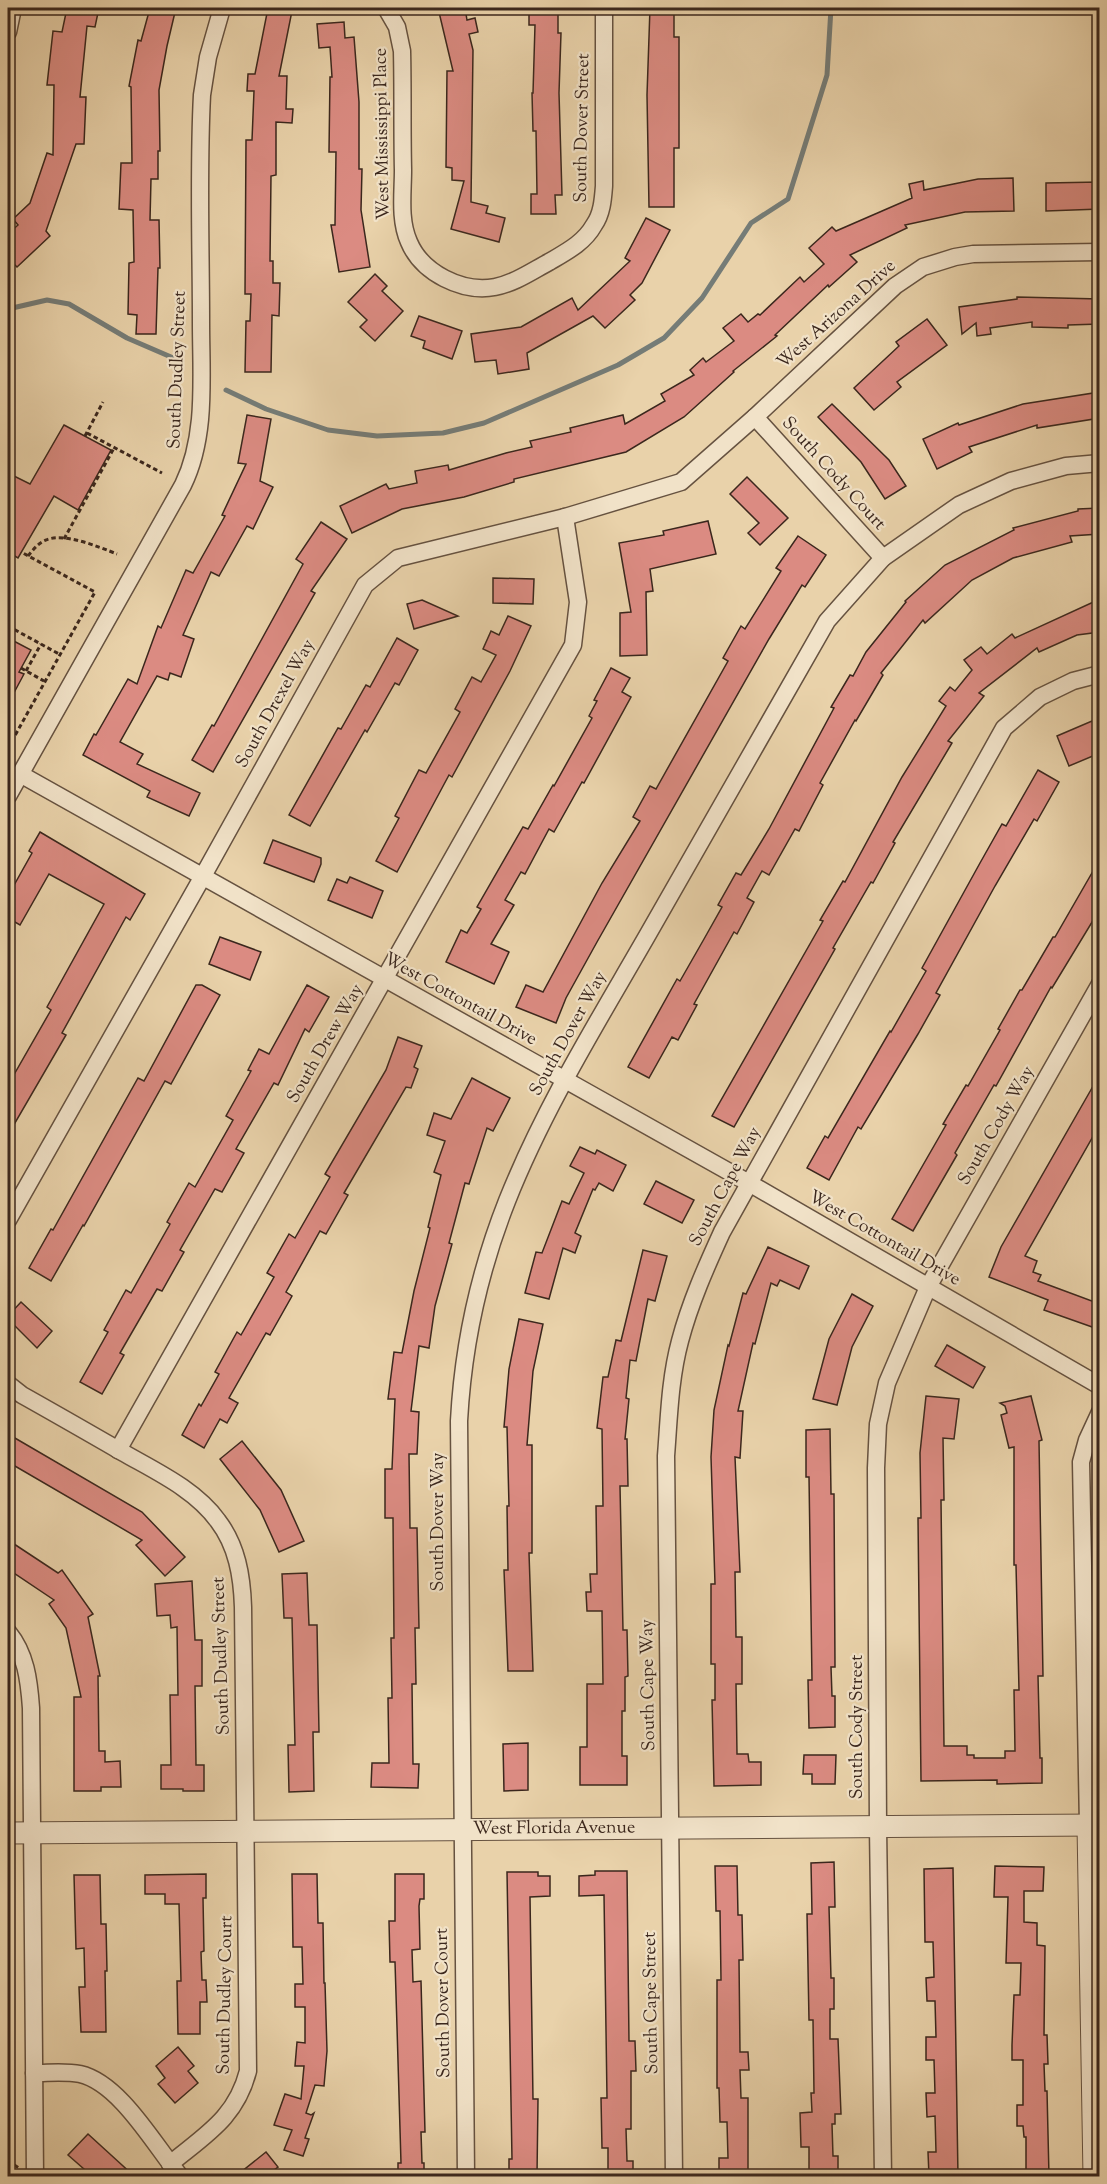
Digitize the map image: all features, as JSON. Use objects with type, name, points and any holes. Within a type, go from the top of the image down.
[{"type":"street","points":[[8,32],[13,8]]},
{"type":"street","name":"South Dudley Street","points":[[8,796],[183,485],[194,459],[198,438],[201,383],[202,95],[208,57],[222,8]]},
{"type":"street","name":"West Mississippi Place","points":[[386,8],[395,22],[402,51],[403,210],[404,227],[409,243],[426,265],[456,283],[483,288],[518,279]]},
{"type":"street","name":"South Dover Street","points":[[518,279],[578,243],[596,224],[604,186],[604,8]]},
{"type":"street","name":"West Arizona Drive","points":[[755,417],[881,297],[923,267],[973,254],[1100,252]]},
{"type":"street","name":"South Drexel Way","points":[[8,1220],[365,585],[398,558],[565,517],[681,482],[755,417]]},
{"type":"street","name":"South Cody Court","points":[[755,417],[883,558]]},
{"type":"street","name":"South Dover Way","points":[[462,1830],[458,1462],[460,1400],[465,1354],[482,1276],[506,1203],[522,1166],[565,1080],[827,621],[883,558],[959,505],[1011,481],[1066,466],[1100,463]]},
{"type":"street","name":"South Drew Way","points":[[118,1450],[573,645],[578,602],[565,517]]},
{"type":"street","name":"South Cape Way","points":[[670,1828],[666,1456],[673,1376],[693,1299],[722,1232],[1004,728],[1040,697],[1074,681],[1100,674]]},
{"type":"street","name":"West Cottontail Drive","points":[[20,774],[749,1183],[1100,1386]]},
{"type":"street","name":"South Cody Way","points":[[928,1287],[1100,984]]},
{"type":"street","name":"South Cody Street","points":[[883,2176],[878,1827],[876,1480],[878,1424],[887,1383],[928,1287]]},
{"type":"street","name":"South Dudley Street","points":[[8,1384],[168,1478],[208,1509],[223,1529],[236,1556],[242,1581],[246,1831]]},
{"type":"street","points":[[1094,2176],[1094,1825],[1081,1462],[1087,1440],[1100,1413]]},
{"type":"street","points":[[8,1632],[23,1658],[29,1684],[34,2176]]},
{"type":"street","name":"West Florida Avenue","points":[[8,1833],[1094,1825]]},
{"type":"street","name":"South Cape Street","points":[[670,1828],[674,2176]]},
{"type":"street","name":"South Dover Court","points":[[462,1830],[466,2176]]},
{"type":"street","name":"South Dudley Court","points":[[175,2170],[223,2120],[238,2099],[248,2071],[246,1831]]},
{"type":"street","points":[[34,2073],[79,2074],[101,2084],[130,2112],[175,2170]]},
{"type":"path","points":[[103,402],[86,434],[162,473]]},
{"type":"path","points":[[64,539],[114,448]]},
{"type":"path","points":[[28,556],[44,540],[64,539],[117,554]]},
{"type":"path","points":[[8,748],[94,592],[21,552]]},
{"type":"path","points":[[8,626],[59,654]]},
{"type":"path","points":[[26,671],[41,644]]},
{"type":"path","points":[[21,668],[44,681]]},
{"type":"path","points":[[8,2161],[15,2165]]},
{"type":"building","points":[[67,8],[99,8],[95,27],[87,26],[80,97],[86,97],[84,144],[76,144],[46,231],[50,236],[17,267],[8,258],[8,234],[18,225],[13,219],[30,203],[47,153],[53,155],[54,85],[47,85],[53,31],[62,32]]},
{"type":"building","points":[[150,8],[176,8],[159,90],[158,179],[151,179],[150,220],[159,220],[160,268],[158,268],[156,334],[136,334],[137,315],[128,314],[129,263],[134,262],[133,210],[119,209],[121,163],[132,163],[131,87],[129,86],[138,40],[141,41]]},
{"type":"building","points":[[268,8],[292,11],[279,76],[287,76],[286,109],[293,109],[292,123],[276,122],[276,175],[271,176],[270,261],[273,261],[273,283],[280,283],[279,316],[272,315],[271,372],[245,372],[246,321],[250,321],[251,294],[245,294],[246,140],[252,140],[254,91],[247,91],[248,74],[255,74]]},
{"type":"building","points":[[438,8],[465,8],[467,20],[475,18],[478,32],[469,34],[473,50],[471,202],[488,206],[486,213],[505,218],[499,242],[451,229],[464,181],[452,180],[452,168],[446,167],[447,71],[453,71]]},
{"type":"building","points":[[529,8],[558,8],[558,33],[561,33],[559,93],[562,195],[555,195],[556,214],[531,214],[531,194],[537,194],[536,131],[533,131],[532,93],[535,25],[529,25]]},
{"type":"building","points":[[650,8],[674,8],[674,37],[679,37],[679,148],[674,148],[674,207],[649,207],[647,95]]},
{"type":"building","points":[[344,22],[345,38],[354,37],[359,102],[359,169],[362,169],[361,210],[370,267],[339,272],[331,225],[335,225],[336,152],[329,152],[330,77],[332,77],[330,47],[319,48],[317,24]]},
{"type":"building","points":[[1013,178],[1014,211],[965,212],[905,225],[907,228],[850,255],[857,262],[829,287],[828,285],[775,335],[777,336],[733,371],[684,417],[626,452],[514,479],[514,482],[464,497],[402,509],[352,533],[340,506],[386,484],[389,489],[417,483],[415,471],[448,465],[449,470],[532,447],[530,441],[571,432],[570,428],[623,415],[625,424],[665,401],[661,394],[694,375],[690,370],[703,358],[706,362],[734,341],[723,328],[741,314],[748,322],[758,314],[760,315],[800,277],[804,282],[824,264],[809,248],[832,227],[836,231],[912,198],[909,184],[923,181],[924,190],[978,179]]},
{"type":"building","points":[[1100,182],[1100,209],[1046,211],[1046,183]]},
{"type":"building","points":[[646,218],[670,230],[642,283],[630,295],[635,300],[605,328],[593,316],[527,353],[529,369],[498,374],[496,360],[475,362],[471,334],[521,327],[572,298],[578,310],[630,261],[625,258]]},
{"type":"building","points":[[375,274],[387,286],[382,291],[403,311],[375,341],[360,327],[367,320],[348,302]]},
{"type":"building","points":[[1017,297],[1100,299],[1100,324],[1068,325],[1068,328],[1032,327],[1032,322],[990,328],[991,334],[977,336],[976,323],[962,334],[959,307],[1017,299]]},
{"type":"building","points":[[419,316],[462,331],[452,359],[423,348],[425,341],[411,336]]},
{"type":"building","points":[[927,319],[947,345],[897,382],[901,387],[874,410],[854,388],[899,346],[896,342]]},
{"type":"building","points":[[1100,392],[1100,418],[1037,428],[1037,425],[969,447],[972,452],[937,469],[923,439],[958,423],[959,425],[1023,404]]},
{"type":"building","points":[[832,404],[889,460],[906,486],[885,499],[861,462],[818,417]]},
{"type":"building","points":[[247,415],[271,419],[260,481],[273,487],[253,529],[247,526],[219,576],[211,572],[183,635],[194,639],[181,677],[170,673],[168,680],[157,676],[120,742],[143,754],[137,764],[200,793],[189,816],[147,797],[150,791],[83,755],[128,679],[137,684],[158,626],[161,628],[186,570],[193,573],[225,516],[222,515],[246,464],[238,463]]},
{"type":"building","points":[[64,425],[111,450],[78,510],[54,496],[18,558],[8,552],[8,473],[30,484]]},
{"type":"building","points":[[747,477],[788,518],[760,545],[748,533],[759,523],[730,494]]},
{"type":"building","points":[[1100,508],[1100,534],[1070,536],[1072,542],[1013,558],[972,580],[925,623],[923,620],[881,673],[883,675],[820,783],[823,785],[799,831],[795,829],[769,875],[762,871],[747,898],[754,902],[737,934],[734,932],[694,1004],[697,1005],[678,1040],[672,1037],[649,1078],[628,1067],[677,979],[680,981],[722,907],[718,905],[736,873],[741,875],[769,829],[834,708],[831,707],[850,675],[853,676],[866,652],[905,601],[945,565],[1014,530],[1013,528],[1078,511],[1078,509]]},
{"type":"building","points":[[708,521],[716,554],[650,569],[653,591],[646,592],[647,655],[620,656],[620,613],[631,612],[619,543],[664,535],[663,531]]},
{"type":"building","points":[[321,522],[347,539],[311,591],[315,593],[213,772],[192,760],[212,725],[214,726],[303,564],[296,559]]},
{"type":"building","points":[[798,536],[826,555],[805,587],[802,585],[769,639],[597,942],[566,998],[556,1023],[516,1007],[526,985],[543,992],[602,883],[640,821],[633,817],[650,786],[656,789],[728,661],[723,658],[741,626],[745,629],[781,571],[776,568]]},
{"type":"building","points":[[493,578],[534,579],[533,604],[493,603]]},
{"type":"building","points":[[1100,599],[1100,632],[1077,635],[1039,652],[1037,648],[979,693],[984,696],[948,741],[952,743],[893,842],[895,843],[873,883],[871,882],[833,948],[835,949],[734,1127],[712,1116],[823,921],[820,920],[843,881],[845,882],[902,777],[946,706],[939,701],[950,687],[955,691],[972,670],[964,660],[981,647],[987,654],[1012,634],[1015,638]]},
{"type":"building","points":[[422,600],[458,616],[414,629],[407,604]]},
{"type":"building","points":[[508,616],[531,626],[510,671],[452,777],[449,775],[397,872],[376,861],[399,818],[395,816],[419,770],[426,773],[460,712],[455,709],[472,677],[481,682],[496,655],[483,649],[491,631],[499,635]]},
{"type":"building","points":[[8,638],[31,650],[19,672],[24,674],[8,704]]},
{"type":"building","points":[[397,638],[418,650],[399,685],[395,683],[367,732],[365,730],[310,826],[289,815],[338,728],[341,729],[366,685],[370,687]]},
{"type":"building","points":[[611,668],[630,678],[622,692],[631,697],[554,832],[549,829],[525,874],[521,872],[505,900],[514,905],[491,944],[509,952],[494,984],[446,962],[461,930],[467,933],[481,909],[477,907],[523,827],[528,829],[554,786],[592,718],[589,716],[597,701],[594,700]]},
{"type":"building","points":[[1092,721],[1100,739],[1100,753],[1069,766],[1057,736]]},
{"type":"building","points":[[1038,770],[1059,782],[1037,821],[1034,819],[995,886],[936,993],[940,995],[918,1034],[861,1129],[858,1127],[829,1180],[807,1168],[825,1136],[828,1138],[891,1032],[926,971],[922,968],[980,863],[1002,824],[1006,826]]},
{"type":"building","points":[[40,832],[145,894],[130,920],[126,917],[62,1033],[66,1035],[8,1135],[8,1076],[12,1078],[51,1010],[47,1007],[104,904],[49,874],[20,925],[8,918],[8,896],[32,853],[29,851]]},
{"type":"building","points":[[273,840],[321,858],[314,882],[264,863]]},
{"type":"building","points":[[1100,859],[1100,909],[1051,987],[996,1086],[994,1085],[913,1231],[892,1219],[946,1125],[943,1124],[1000,1030],[998,1029],[1020,990],[1055,937]]},
{"type":"building","points":[[350,877],[383,891],[372,918],[328,900],[337,879],[347,883]]},
{"type":"building","points":[[220,937],[261,952],[250,980],[209,964]]},
{"type":"building","points":[[196,985],[202,985],[220,995],[171,1084],[165,1081],[51,1281],[29,1268],[51,1229],[53,1230],[138,1078],[144,1081]]},
{"type":"building","points":[[307,985],[329,997],[309,1032],[305,1029],[278,1085],[274,1083],[236,1149],[244,1153],[222,1192],[215,1189],[180,1250],[184,1252],[162,1291],[157,1289],[120,1353],[124,1355],[102,1394],[80,1382],[108,1332],[104,1330],[126,1290],[131,1293],[170,1224],[167,1222],[189,1183],[195,1187],[233,1120],[226,1116],[251,1071],[248,1070],[259,1049],[269,1054]]},
{"type":"building","points":[[398,1037],[422,1046],[414,1067],[418,1069],[411,1088],[406,1087],[344,1193],[348,1195],[326,1234],[320,1231],[286,1292],[292,1296],[270,1335],[266,1333],[229,1398],[238,1403],[227,1423],[220,1419],[204,1448],[182,1435],[219,1374],[215,1372],[237,1332],[241,1335],[274,1277],[267,1273],[289,1234],[295,1238],[330,1177],[325,1174],[386,1070]]},
{"type":"building","points":[[1100,1074],[1100,1124],[1025,1256],[1037,1261],[1033,1272],[1041,1275],[1038,1281],[1100,1304],[1100,1315],[1095,1328],[1044,1310],[1048,1300],[989,1277],[1001,1247]]},
{"type":"building","points":[[472,1078],[510,1098],[493,1131],[487,1128],[469,1184],[465,1183],[449,1243],[452,1244],[435,1306],[429,1348],[419,1346],[411,1411],[419,1412],[417,1454],[409,1454],[410,1528],[417,1528],[419,1628],[415,1628],[416,1684],[412,1684],[413,1764],[419,1764],[418,1788],[371,1787],[372,1763],[389,1763],[388,1698],[392,1698],[391,1638],[394,1638],[393,1518],[385,1518],[385,1469],[392,1469],[395,1399],[388,1399],[394,1352],[402,1353],[441,1175],[434,1172],[445,1141],[427,1135],[434,1113],[451,1119]]},
{"type":"building","points":[[580,1147],[595,1154],[597,1150],[626,1165],[613,1191],[599,1183],[595,1190],[593,1189],[575,1233],[581,1236],[575,1253],[563,1248],[549,1299],[525,1293],[536,1252],[542,1253],[562,1201],[569,1204],[584,1173],[570,1166]]},
{"type":"building","points":[[656,1181],[694,1200],[682,1223],[644,1204]]},
{"type":"building","points":[[768,1247],[809,1266],[799,1289],[780,1280],[777,1286],[771,1283],[755,1344],[753,1343],[738,1411],[743,1411],[740,1458],[735,1457],[740,1572],[735,1572],[736,1637],[742,1637],[742,1684],[736,1684],[737,1754],[748,1754],[749,1762],[761,1762],[761,1785],[714,1786],[712,1700],[715,1700],[715,1664],[711,1664],[711,1584],[715,1584],[711,1457],[714,1410],[728,1345],[743,1293],[746,1294]]},
{"type":"building","points":[[643,1250],[667,1256],[655,1301],[648,1299],[636,1361],[630,1360],[626,1398],[629,1399],[625,1439],[627,1439],[628,1486],[620,1486],[623,1630],[627,1630],[628,1676],[625,1677],[625,1711],[622,1711],[622,1756],[627,1756],[627,1785],[580,1785],[580,1747],[587,1747],[587,1684],[603,1684],[602,1611],[587,1611],[586,1592],[591,1592],[590,1574],[597,1574],[596,1506],[603,1506],[602,1429],[597,1428],[603,1377],[608,1377],[616,1340],[621,1341]]},
{"type":"building","points":[[852,1294],[873,1306],[852,1347],[837,1405],[813,1399],[829,1339]]},
{"type":"building","points":[[21,1302],[52,1331],[37,1348],[8,1319],[8,1316]]},
{"type":"building","points":[[519,1319],[543,1324],[533,1371],[527,1445],[532,1445],[532,1553],[529,1553],[533,1671],[508,1671],[504,1570],[508,1570],[507,1506],[509,1506],[507,1427],[504,1427],[509,1369]]},
{"type":"building","points":[[947,1345],[985,1367],[973,1388],[935,1366]]},
{"type":"building","points":[[926,1396],[959,1399],[954,1439],[943,1438],[944,1500],[941,1500],[944,1746],[967,1746],[967,1755],[974,1755],[974,1758],[1005,1758],[1005,1751],[1015,1751],[1014,1690],[1019,1690],[1016,1565],[1014,1565],[1014,1447],[1009,1448],[1001,1415],[1007,1413],[1005,1406],[1000,1403],[1031,1396],[1042,1440],[1039,1441],[1043,1676],[1038,1676],[1042,1783],[997,1784],[997,1780],[921,1781],[918,1518],[921,1518],[920,1453]]},
{"type":"building","points":[[830,1429],[831,1494],[834,1494],[835,1667],[831,1667],[832,1696],[835,1696],[835,1727],[809,1728],[808,1680],[812,1680],[809,1477],[806,1477],[806,1430]]},
{"type":"building","points":[[8,1434],[142,1512],[185,1557],[165,1576],[136,1545],[142,1540],[8,1462]]},
{"type":"building","points":[[242,1441],[281,1490],[304,1541],[279,1552],[260,1510],[220,1459]]},
{"type":"building","points":[[8,1540],[58,1573],[62,1570],[93,1614],[88,1617],[100,1676],[98,1676],[99,1751],[105,1751],[105,1762],[120,1761],[121,1787],[101,1787],[101,1791],[74,1791],[74,1697],[81,1697],[66,1628],[49,1604],[54,1600],[8,1569]]},
{"type":"building","points":[[307,1573],[309,1625],[317,1625],[319,1732],[313,1732],[314,1791],[289,1792],[288,1745],[295,1745],[292,1618],[284,1618],[282,1574]]},
{"type":"building","points":[[192,1581],[195,1640],[202,1640],[202,1686],[195,1686],[196,1765],[204,1765],[204,1791],[161,1789],[161,1765],[171,1765],[170,1695],[178,1695],[177,1627],[171,1628],[170,1615],[157,1616],[155,1584]]},
{"type":"building","points":[[528,1743],[528,1790],[504,1791],[503,1744]]},
{"type":"building","points":[[804,1755],[836,1755],[835,1784],[812,1784],[812,1774],[803,1774]]},
{"type":"building","points":[[834,1862],[835,1907],[829,1907],[831,1978],[834,1978],[834,2009],[830,2009],[830,2039],[838,2039],[841,2114],[835,2114],[835,2124],[832,2124],[833,2156],[838,2156],[838,2176],[809,2176],[809,2147],[801,2147],[800,2113],[812,2112],[811,2093],[814,2093],[813,2020],[809,2020],[807,1914],[812,1914],[811,1863]]},
{"type":"building","points":[[715,1866],[737,1866],[738,1915],[742,1915],[743,1960],[739,1960],[740,2052],[748,2052],[749,2070],[740,2070],[741,2098],[748,2098],[748,2176],[719,2176],[719,2158],[728,2158],[727,2122],[720,2122],[719,2088],[717,2088],[717,1980],[721,1980],[720,1911],[716,1911]]},
{"type":"building","points":[[995,1866],[1044,1867],[1043,1891],[1024,1891],[1024,1922],[1037,1923],[1037,1945],[1045,1946],[1044,2035],[1047,2035],[1048,2064],[1044,2064],[1049,2176],[1026,2176],[1026,2137],[1024,2137],[1023,2126],[1017,2126],[1017,2105],[1023,2105],[1023,2060],[1012,2060],[1012,2045],[1014,1995],[1020,1995],[1021,1963],[1006,1963],[1008,1897],[994,1897]]},
{"type":"building","points":[[953,1868],[958,2176],[929,2176],[928,2152],[936,2152],[935,2116],[927,2117],[926,2093],[935,2093],[934,2060],[926,2060],[926,2037],[936,2037],[935,2001],[927,2001],[926,1978],[934,1977],[933,1942],[925,1942],[924,1869]]},
{"type":"building","points":[[595,1871],[627,1871],[629,2041],[635,2041],[636,2071],[631,2071],[631,2129],[626,2129],[627,2161],[633,2161],[633,2176],[608,2176],[608,2148],[602,2148],[601,2098],[607,2098],[604,1895],[579,1896],[579,1876],[595,1875]]},
{"type":"building","points":[[507,1872],[538,1872],[538,1876],[550,1876],[550,1896],[530,1897],[533,2099],[538,2099],[537,2176],[509,2176],[509,2159],[512,2159]]},
{"type":"building","points":[[206,1874],[206,1898],[203,1898],[204,1951],[201,1952],[202,1980],[206,1980],[207,2002],[200,2002],[200,2034],[178,2034],[177,1981],[181,1981],[179,1904],[165,1904],[165,1894],[145,1894],[145,1875]]},
{"type":"building","points":[[292,1874],[317,1874],[318,1923],[323,1923],[327,2051],[324,2086],[315,2085],[306,2113],[311,2115],[314,2113],[305,2138],[309,2139],[303,2156],[284,2150],[292,2130],[274,2125],[285,2094],[301,2099],[304,2066],[295,2066],[297,2042],[305,2043],[305,2007],[295,2007],[295,1984],[303,1984],[302,1947],[293,1947]]},
{"type":"building","points":[[395,1874],[424,1874],[424,1899],[420,1899],[419,1906],[420,1949],[412,1950],[413,1982],[421,1981],[425,2132],[421,2132],[424,2176],[398,2176],[398,2163],[401,2163],[395,1962],[390,1962],[389,1921],[395,1921]]},
{"type":"building","points":[[74,1875],[100,1875],[101,1924],[106,1924],[106,2032],[81,2032],[79,1987],[85,1987],[84,1948],[76,1949]]},
{"type":"building","points":[[178,2047],[194,2066],[188,2071],[198,2083],[175,2103],[158,2084],[165,2078],[156,2066]]},
{"type":"building","points":[[88,2134],[134,2176],[92,2176],[68,2155]]},
{"type":"building","points":[[266,2152],[278,2167],[266,2176],[236,2176]]},
{"type":"waterway","points":[[226,390],[266,409],[328,430],[377,436],[443,433],[484,423],[618,365],[664,338],[702,298],[751,223],[788,199],[827,75],[831,8]]},
{"type":"waterway","points":[[8,309],[47,300],[69,304],[127,338],[178,360]]}]
